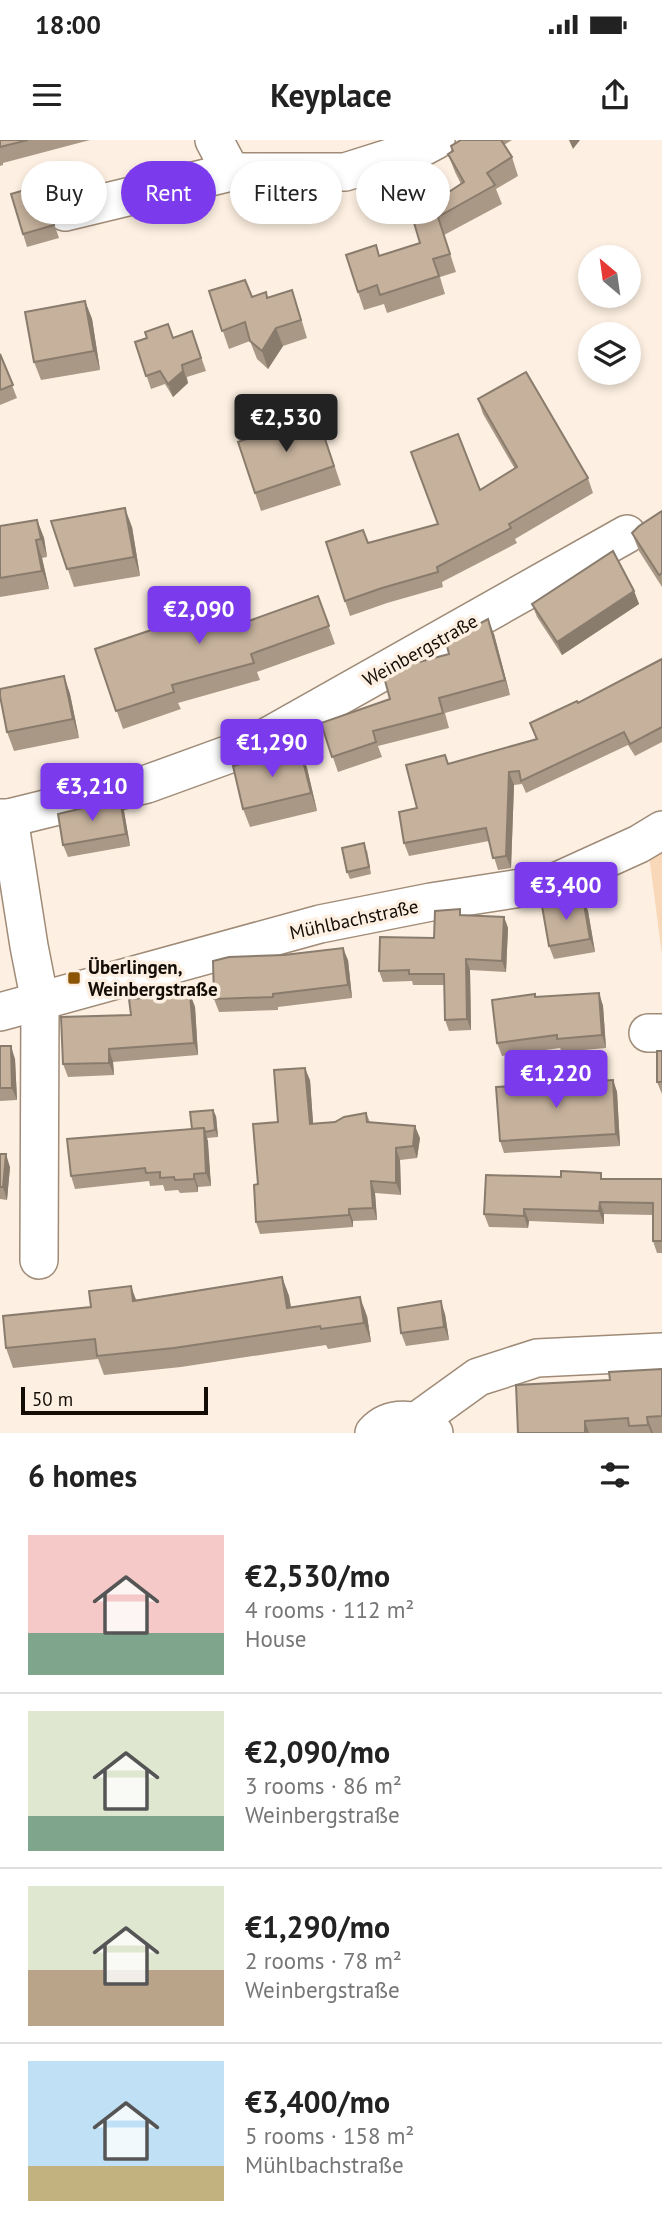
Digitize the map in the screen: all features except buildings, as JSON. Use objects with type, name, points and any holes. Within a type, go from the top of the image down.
[{"type":"street","points":[[214,140],[230,170]]},
{"type":"street","points":[[342,172],[421,148],[436,140]]},
{"type":"street","points":[[107,202],[230,172]]},
{"type":"street","name":"Weinbergstraße","points":[[40,1002],[5,818],[147,784],[249,747],[626,534]]},
{"type":"street","name":"Mühlbachstraße","points":[[0,1013],[320,924],[431,902],[553,883],[639,844],[662,830]]},
{"type":"street","points":[[39,1260],[40,1002]]},
{"type":"street","points":[[374,1433],[380,1427],[398,1420],[426,1427],[478,1377],[537,1358],[662,1352]]},
{"type":"shaded area","points":[[662,838],[662,955],[648,848]]},
{"type":"place","name":"Überlingen, Weinbergstraße","points":[[74,978]]}]
